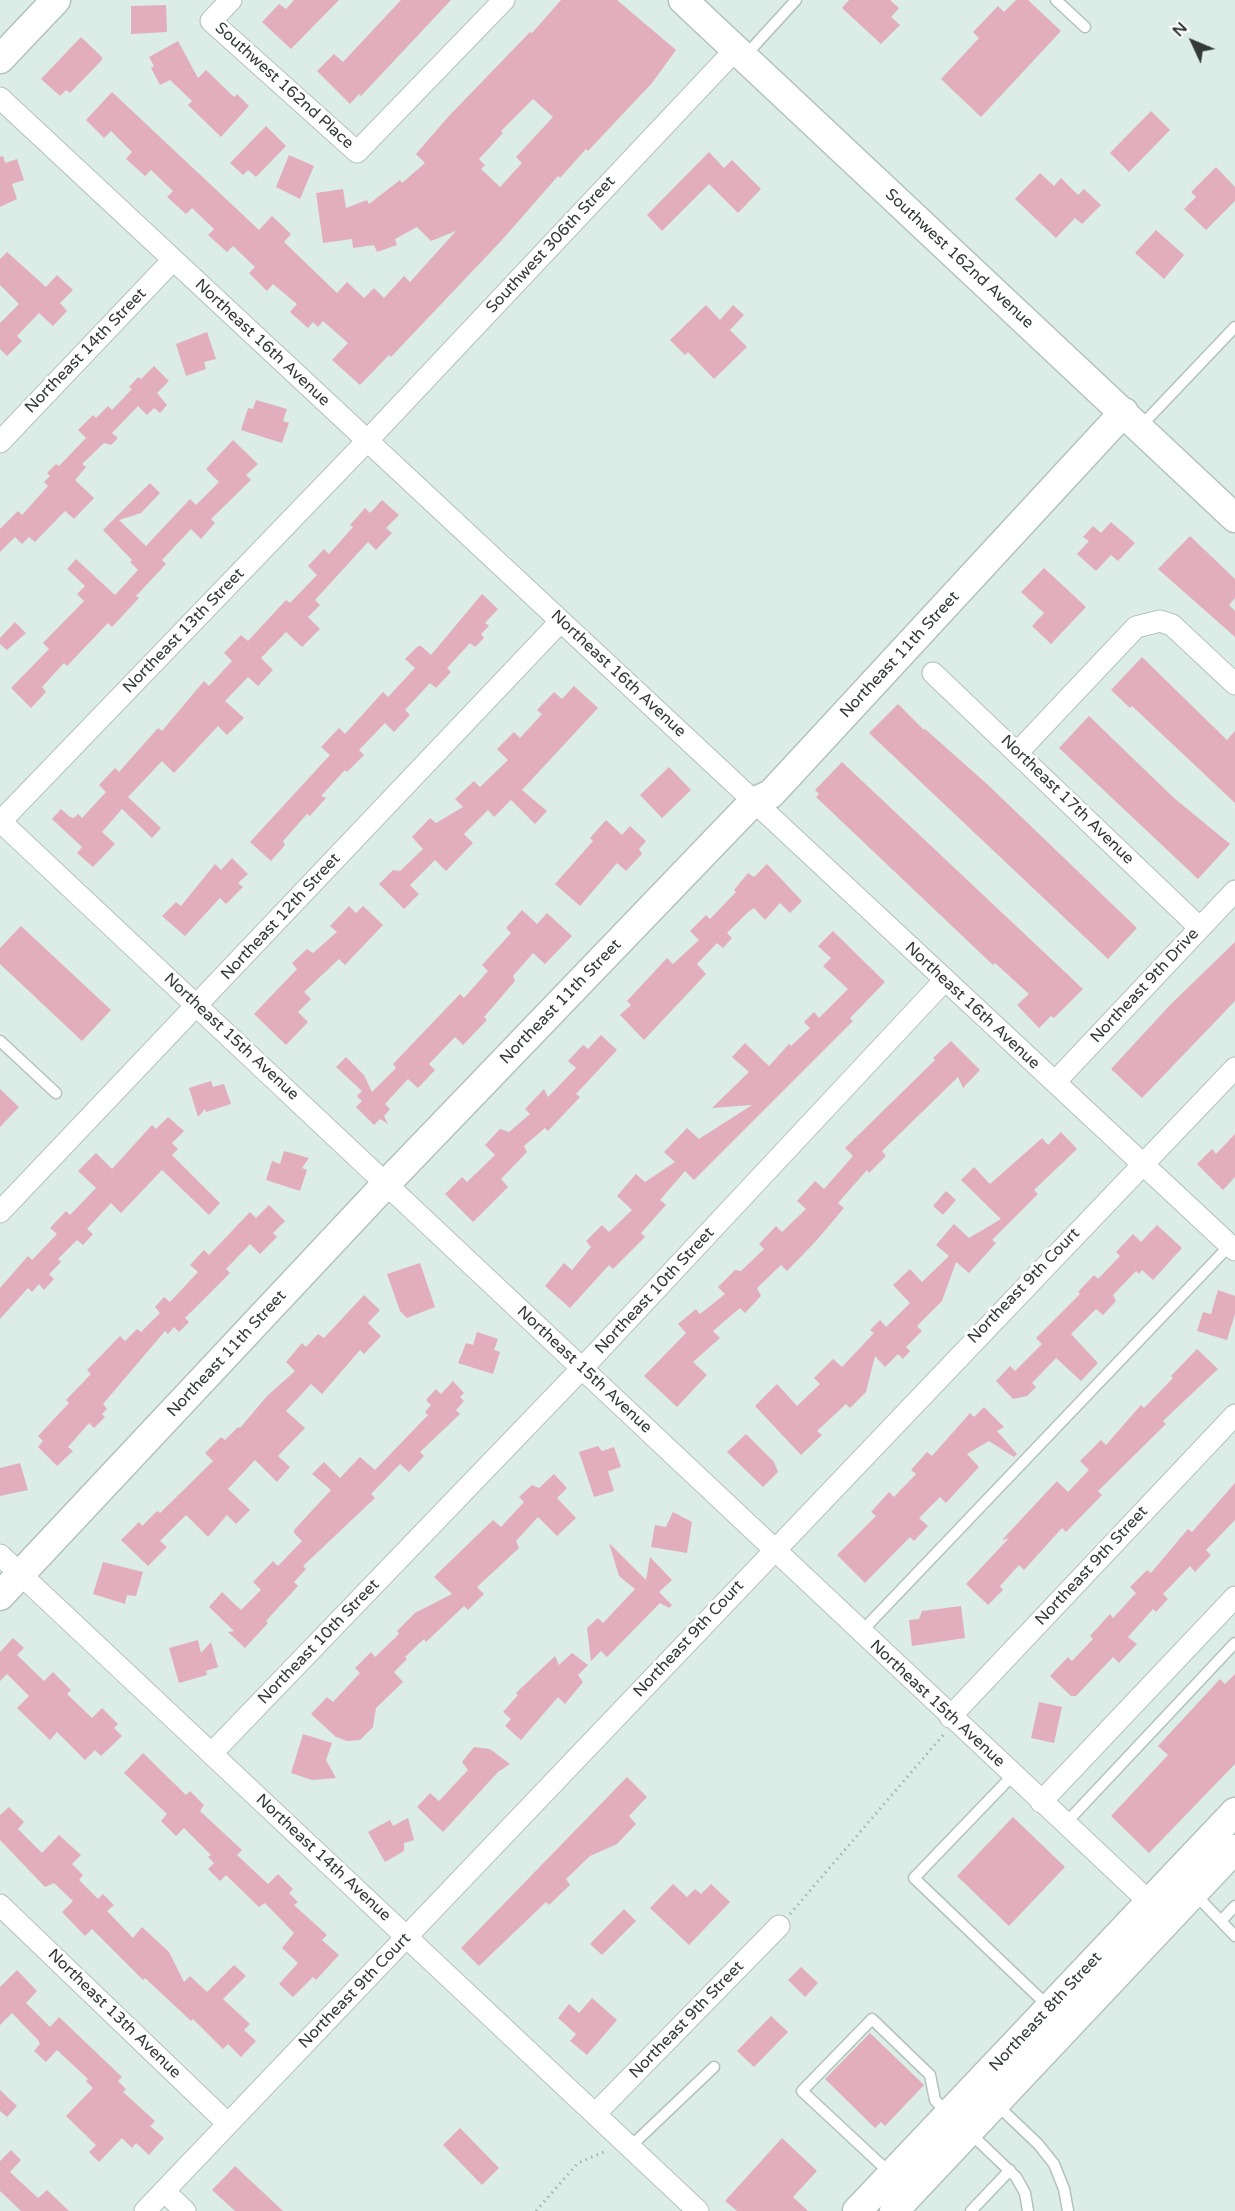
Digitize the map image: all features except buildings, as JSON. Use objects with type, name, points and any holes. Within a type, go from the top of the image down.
[{"type":"street","points":[[0,59],[56,0]]},
{"type":"street","name":"Southwest 162nd Place","points":[[231,0],[211,21],[357,152],[504,0]]},
{"type":"street","name":"Southwest 162nd Avenue","points":[[683,0],[1235,518]]},
{"type":"street","name":"Southwest 306th Street","points":[[367,441],[740,53]]},
{"type":"street","name":"Northeast 16th Avenue","points":[[0,98],[944,981],[1233,1245]]},
{"type":"street","name":"Northeast 14th Street","points":[[0,442],[172,260]]},
{"type":"street","name":"Northeast 11th Street","points":[[0,1596],[10,1565],[386,1184],[753,802],[771,794],[1132,419]]},
{"type":"street","name":"Northeast 13th Street","points":[[0,821],[367,441]]},
{"type":"street","name":"Northeast 12th Street","points":[[0,1212],[561,621]]},
{"type":"street","points":[[1017,753],[1136,627],[1161,621],[1173,625],[1235,684]]},
{"type":"street","name":"Northeast 17th Avenue","points":[[933,673],[1200,928]]},
{"type":"street","name":"Northeast 15th Avenue","points":[[0,821],[198,1005],[952,1719],[1159,1911]]},
{"type":"street","name":"Northeast 9th Drive","points":[[1055,1082],[1235,891]]},
{"type":"street","name":"Northeast 10th Street","points":[[212,1754],[582,1368],[944,981]]},
{"type":"street","name":"Northeast 9th Court","points":[[145,2211],[1235,1068]]},
{"type":"street","name":"Northeast 9th Street","points":[[952,1719],[1235,1415]]},
{"type":"street","name":"Northeast 14th Avenue","points":[[10,1565],[698,2211]]},
{"type":"street","points":[[1041,1802],[1235,1598]]},
{"type":"street","name":"Northeast 8th Street","points":[[894,2211],[958,2123],[1159,1911],[1235,1812]]},
{"type":"street","name":"Northeast 8th Street","points":[[985,2095],[1050,2007],[1159,1911],[1194,1893],[1235,1849]]},
{"type":"street","name":"Northeast 13th Avenue","points":[[0,1905],[227,2123]]},
{"type":"street","name":"Northeast 9th Street","points":[[595,2115],[779,1926]]},
{"type":"street","name":"Northeast 8th Street","points":[[857,2211],[891,2175],[958,2123]]},
{"type":"street","points":[[164,2191],[185,2211]]},
{"type":"lane","points":[[740,53],[796,0]]},
{"type":"lane","points":[[1056,0],[1085,27]]},
{"type":"lane","points":[[1132,419],[1235,327]]},
{"type":"lane","points":[[0,1041],[56,1093]]},
{"type":"lane","points":[[861,1632],[1233,1245]]},
{"type":"lane","points":[[1065,1824],[1235,1643]]},
{"type":"lane","points":[[1013,1775],[914,1878],[1050,2007]]},
{"type":"lane","points":[[1194,1893],[1235,1936]]},
{"type":"lane","points":[[1221,1922],[1235,1906]]},
{"type":"lane","points":[[891,2175],[802,2091],[872,2019],[930,2075],[935,2100],[1010,2170],[1021,2184],[1028,2211]]},
{"type":"lane","points":[[627,2145],[714,2067]]},
{"type":"lane","points":[[985,2095],[1038,2144],[1054,2164],[1064,2189],[1068,2211]]},
{"type":"lane","points":[[971,2211],[1010,2170]]},
{"type":"path","points":[[779,1926],[952,1719]]},
{"type":"path","points":[[536,2211],[578,2163],[627,2145]]}]
